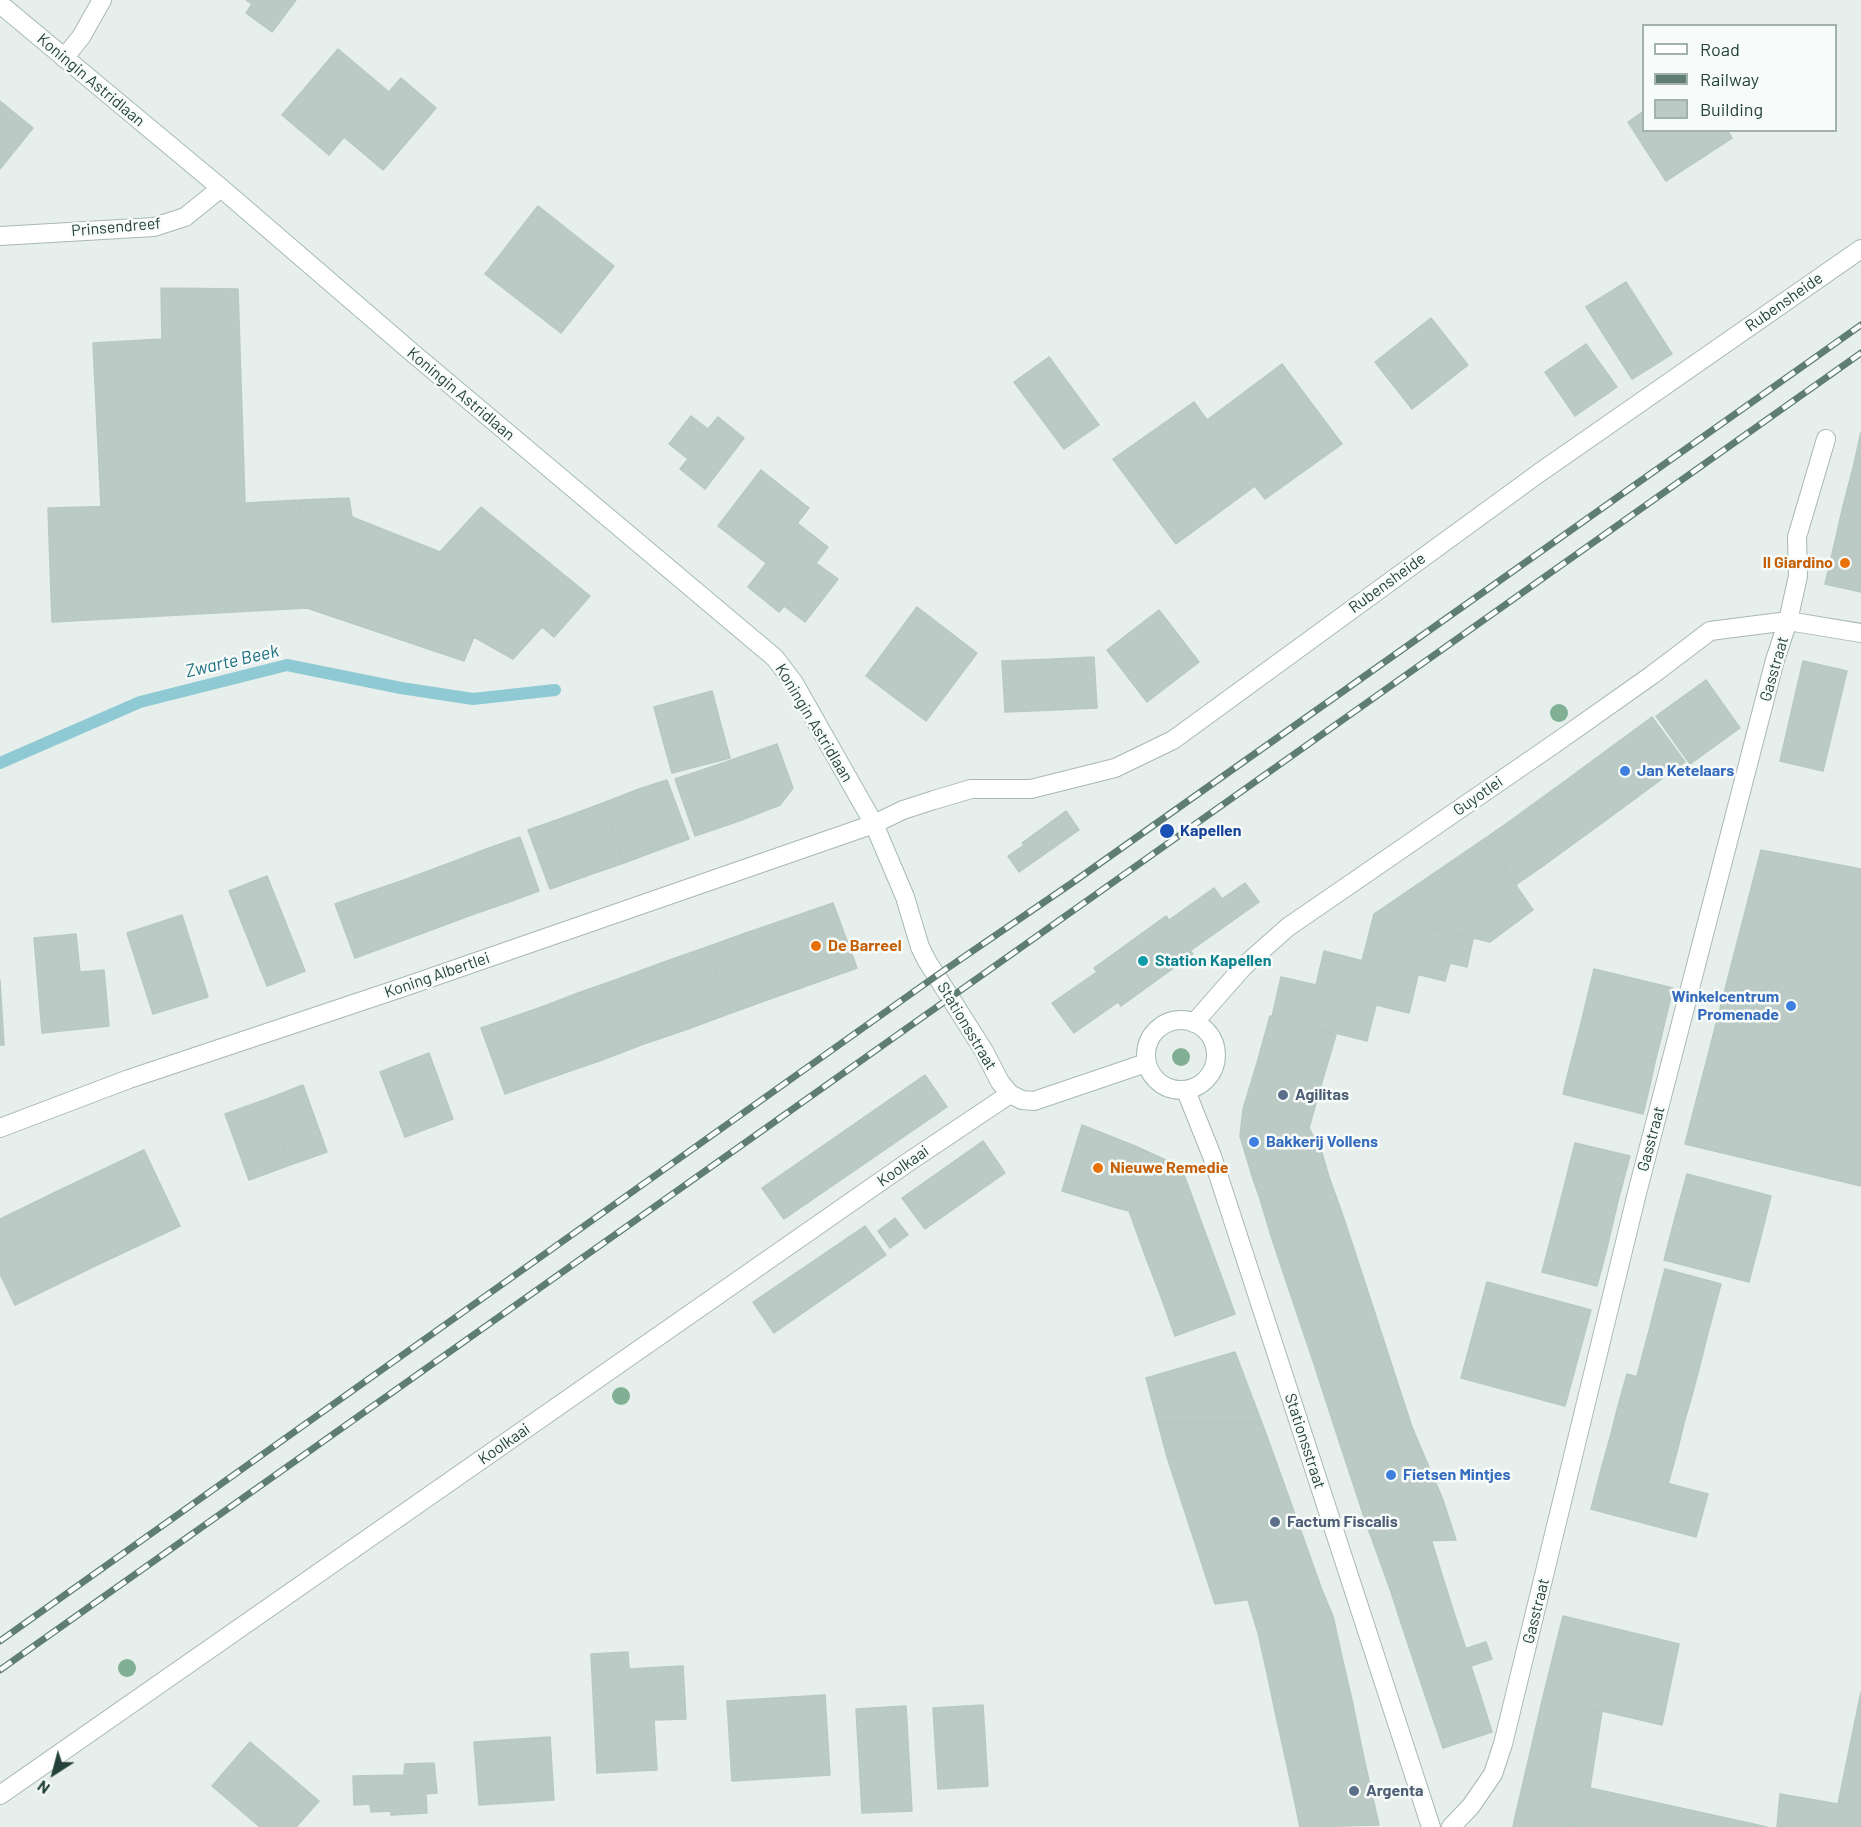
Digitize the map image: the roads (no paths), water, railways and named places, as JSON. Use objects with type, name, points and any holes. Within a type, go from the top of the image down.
[{"type":"street","points":[[64,58],[81,37],[102,0]]},
{"type":"street","name":"Koningin Astridlaan","points":[[0,4],[775,658],[794,683],[874,824]]},
{"type":"street","name":"Prinsendreef","points":[[0,236],[154,227],[185,218],[220,188]]},
{"type":"street","name":"Rubensheide","points":[[874,824],[903,810],[971,789],[1031,789],[1115,768],[1173,740],[1539,473],[1861,249]]},
{"type":"street","name":"Gasstraat","points":[[1451,1827],[1471,1806],[1493,1774],[1503,1744],[1637,1192],[1773,669],[1788,621],[1798,576],[1797,537],[1826,439]]},
{"type":"street","name":"Guyotlei","points":[[1194,1023],[1244,966],[1288,927],[1652,675],[1710,630],[1788,621],[1861,633]]},
{"type":"street","name":"Stationsstraat","points":[[874,824],[905,897],[920,947],[927,961],[984,1051],[1000,1082],[1010,1094]]},
{"type":"street","name":"Koning Albertlei","points":[[0,1128],[129,1079],[401,988],[874,824]]},
{"type":"street","points":[[1179,1019],[1194,1023],[1207,1031],[1215,1045],[1216,1060],[1211,1075],[1200,1086],[1186,1091],[1168,1089],[1154,1079],[1146,1063],[1146,1047],[1152,1034],[1164,1023],[1179,1019]]},
{"type":"street","points":[[1010,1094],[1022,1100],[1034,1101],[1146,1063]]},
{"type":"street","name":"Stationsstraat","points":[[1186,1091],[1212,1156],[1431,1827]]},
{"type":"street","name":"Koolkaai","points":[[0,1795],[897,1169],[1010,1094]]},
{"type":"waterway","name":"Zwarte Beek","points":[[0,763],[140,702],[287,665],[401,688],[473,699],[555,690]]},
{"type":"railway","points":[[0,1641],[936,976],[1072,883],[1861,325]]},
{"type":"railway","points":[[0,1670],[1861,353]]},
{"type":"place","name":"Il Giardino","points":[[1845,563]]},
{"type":"place","name":"Jan Ketelaars","points":[[1625,771]]},
{"type":"place","name":"Kapellen","points":[[1167,831]]},
{"type":"place","name":"De Barreel","points":[[816,946]]},
{"type":"place","name":"Station Kapellen","points":[[1143,961]]},
{"type":"place","name":"Winkelcentrum Promenade","points":[[1791,1006]]},
{"type":"place","name":"Agilitas","points":[[1283,1095]]},
{"type":"place","name":"Bakkerij Vollens","points":[[1254,1142]]},
{"type":"place","name":"Nieuwe Remedie","points":[[1098,1168]]},
{"type":"place","name":"Fietsen Mintjes","points":[[1391,1475]]},
{"type":"place","name":"Factum Fiscalis","points":[[1275,1522]]},
{"type":"place","name":"Argenta","points":[[1354,1791]]}]
